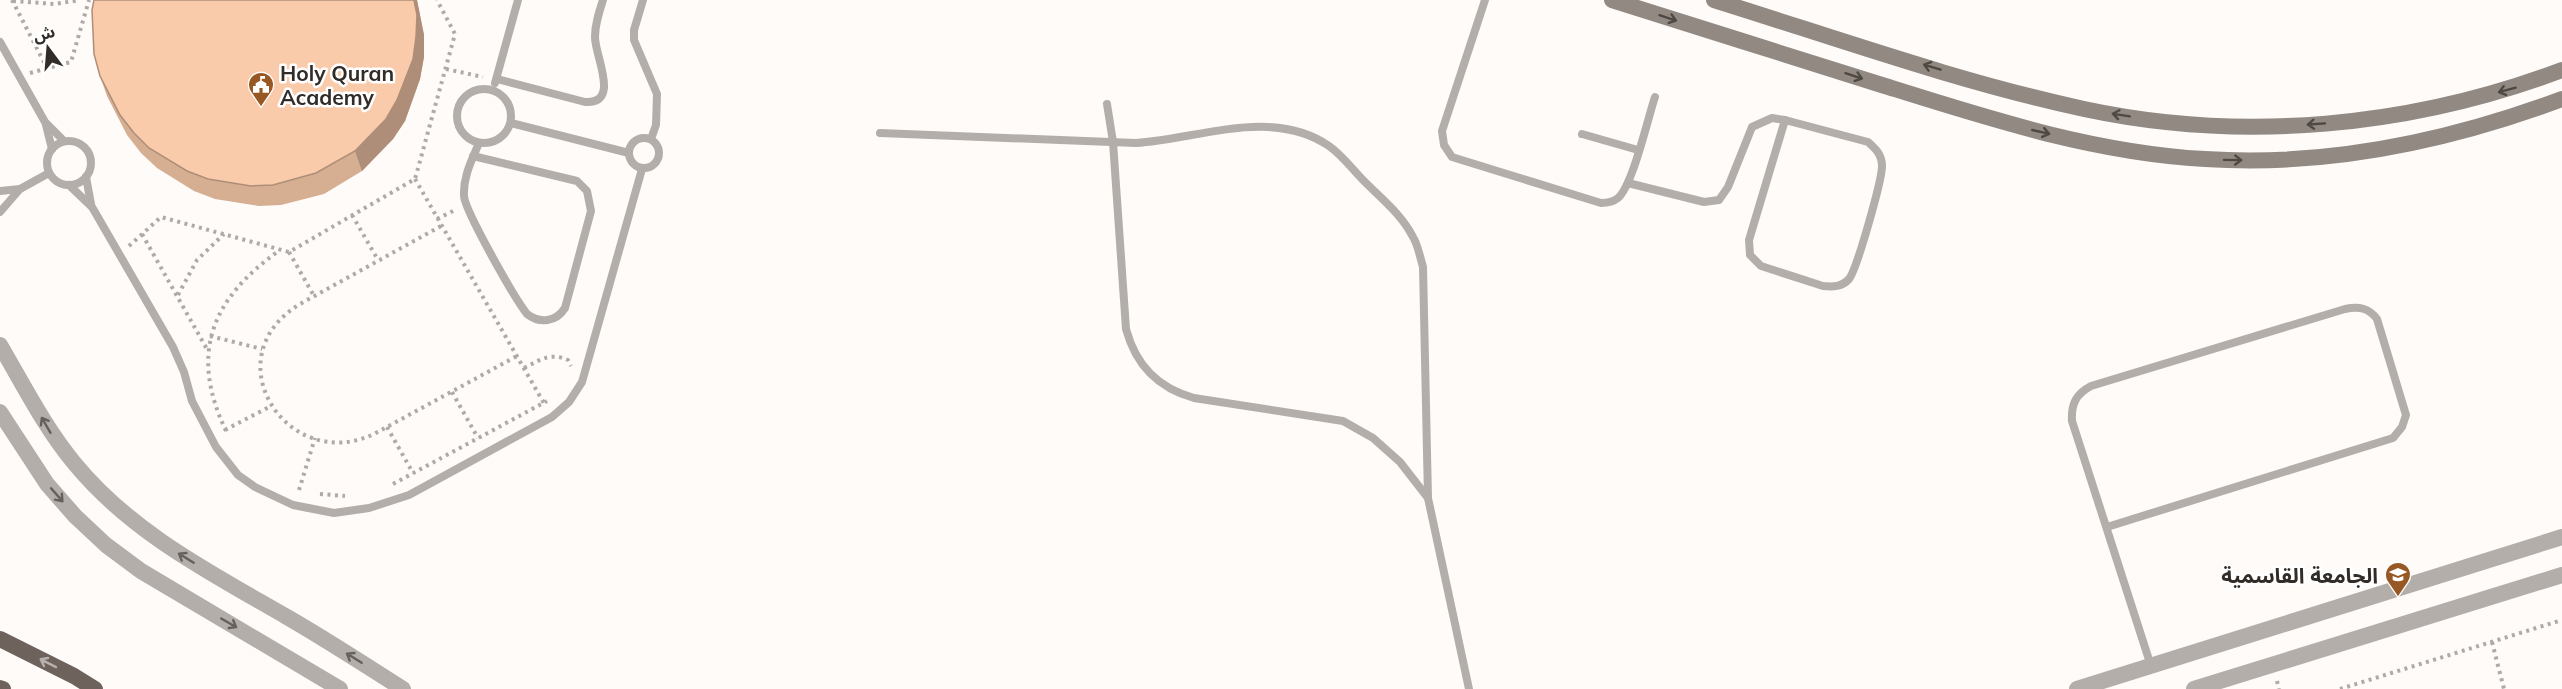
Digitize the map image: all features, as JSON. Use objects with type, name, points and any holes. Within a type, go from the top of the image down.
[{"type":"highway","points":[[0,639],[95,689]]},
{"type":"main road","points":[[1612,0],[2010,126],[2139,153],[2205,159],[2268,160],[2339,155],[2405,144],[2466,130],[2562,99]]},
{"type":"main road","points":[[1714,0],[2013,92],[2148,120],[2280,126],[2391,117],[2448,106],[2518,87],[2562,70]]},
{"type":"street","points":[[0,345],[52,435],[102,493],[129,519],[192,562],[301,625],[403,689]]},
{"type":"street","points":[[0,412],[47,484],[75,516],[106,545],[141,571],[340,689]]},
{"type":"street","points":[[2077,689],[2562,537]]},
{"type":"street","points":[[2194,689],[2562,575]]},
{"type":"lane","points":[[494,90],[518,0]]},
{"type":"lane","points":[[496,79],[585,102],[597,100],[602,96],[606,84],[598,59],[595,35],[603,0]]},
{"type":"lane","points":[[643,0],[634,30],[634,40],[657,94],[656,125],[651,139]]},
{"type":"lane","points":[[1483,1],[1442,131],[1442,139],[1447,152],[1459,160],[1601,204],[1617,199],[1628,183],[1654,97]]},
{"type":"lane","points":[[0,42],[45,122],[52,149]]},
{"type":"lane","points":[[473,156],[577,181],[589,197],[591,211],[565,308],[556,318],[540,320],[527,314],[465,205],[466,176],[473,156],[483,143],[502,136],[511,123],[510,106],[501,94],[486,88],[470,92],[459,105],[458,121],[465,135],[483,143],[498,162]]},
{"type":"lane","points":[[1107,104],[1113,142],[1126,329],[1130,343],[1143,368],[1165,387],[1194,398],[1343,421],[1386,448],[1428,498]]},
{"type":"lane","points":[[1628,183],[1704,202],[1719,200],[1728,188],[1752,127],[1772,118],[1785,120],[1868,142],[1880,156],[1880,177],[1853,273],[1841,285],[1823,286],[1761,266],[1750,255],[1749,240],[1785,120]]},
{"type":"lane","points":[[45,122],[64,141]]},
{"type":"lane","points":[[511,123],[629,153]]},
{"type":"lane","points":[[880,133],[1113,142],[1164,141],[1271,126],[1298,131],[1329,146],[1398,215],[1414,238],[1423,267],[1428,498],[1469,689]]},
{"type":"lane","points":[[1582,134],[1638,150]]},
{"type":"lane","points":[[651,139],[659,148],[659,158],[652,166],[642,169],[631,162],[629,153],[633,143],[637,140],[651,139]]},
{"type":"lane","points":[[69,185],[82,181],[92,164],[88,151],[77,142],[64,141],[52,149],[47,160],[49,173],[58,182],[69,185],[92,207],[173,347],[184,372],[192,401],[216,447],[238,475],[255,487],[293,505],[334,513],[369,508],[409,495],[552,417],[569,402],[582,382],[642,169]]},
{"type":"lane","points":[[0,212],[20,189],[49,173]]},
{"type":"lane","points":[[86,177],[92,207]]},
{"type":"lane","points":[[0,191],[20,189]]},
{"type":"lane","points":[[2107,527],[2393,438],[2402,427],[2406,415],[2377,319],[2363,308],[2345,309],[2083,390],[2073,404],[2072,421],[2151,666]]},
{"type":"path","points":[[12,1],[55,4],[80,0]]},
{"type":"path","points":[[19,76],[71,62],[88,0]]},
{"type":"path","points":[[119,255],[161,217],[289,252],[415,179],[455,34],[437,0]]},
{"type":"path","points":[[12,1],[47,69]]},
{"type":"path","points":[[446,69],[496,79]]},
{"type":"path","points":[[415,179],[552,417]]},
{"type":"path","points":[[437,219],[465,205]]},
{"type":"path","points":[[352,215],[378,260]]},
{"type":"path","points":[[441,226],[288,310],[279,319],[270,329],[262,349],[260,372],[262,386],[271,406],[292,428],[327,442],[352,442],[364,439],[517,356]]},
{"type":"path","points":[[142,234],[208,351]]},
{"type":"path","points":[[177,296],[197,260],[224,234]]},
{"type":"path","points":[[228,437],[211,398],[207,367],[210,336],[238,286],[280,250]]},
{"type":"path","points":[[289,252],[314,296]]},
{"type":"path","points":[[210,336],[262,349]]},
{"type":"path","points":[[524,368],[548,356],[557,355],[572,364],[570,373]]},
{"type":"path","points":[[452,392],[478,438]]},
{"type":"path","points":[[390,485],[552,397]]},
{"type":"path","points":[[225,430],[271,406]]},
{"type":"path","points":[[387,427],[413,473]]},
{"type":"path","points":[[299,490],[315,438]]},
{"type":"path","points":[[290,487],[305,492]]},
{"type":"path","points":[[314,493],[350,496]]},
{"type":"path","points":[[2340,689],[2562,620]]},
{"type":"path","points":[[2492,642],[2504,689]]},
{"type":"building","name":"Holy Quran Academy","points":[[94,0],[414,0],[417,15],[413,59],[397,100],[386,119],[355,151],[316,173],[273,185],[251,186],[208,179],[187,171],[149,148],[120,115],[100,76],[94,54],[92,10]]},
{"type":"place","name":"Holy Quran Academy","points":[[261,108]]},
{"type":"place","name":"الجامعة القاسمية","points":[[2398,598]]}]
